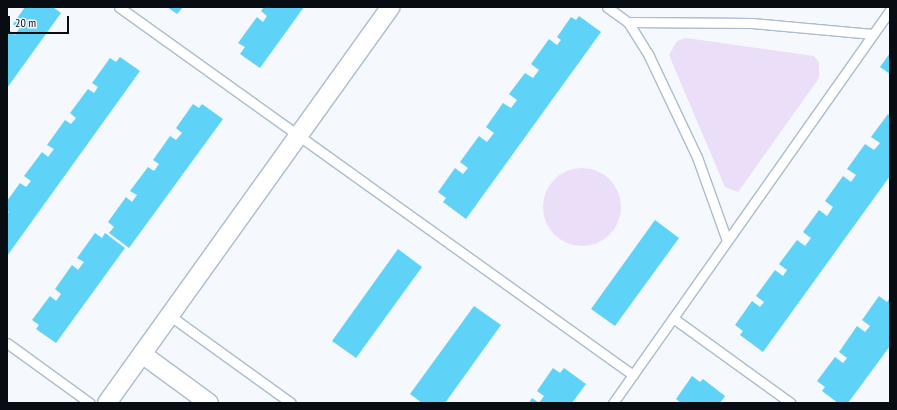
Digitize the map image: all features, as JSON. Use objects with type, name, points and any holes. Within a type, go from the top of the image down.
[{"type":"street","points":[[107,403],[390,7]]},
{"type":"street","points":[[142,354],[209,403]]},
{"type":"lane","points":[[120,7],[633,375]]},
{"type":"lane","points":[[607,7],[628,22],[649,56],[697,157],[727,241]]},
{"type":"lane","points":[[613,403],[890,10]]},
{"type":"lane","points":[[628,22],[752,23],[873,34]]},
{"type":"lane","points":[[169,316],[291,403]]},
{"type":"lane","points":[[673,318],[791,403]]},
{"type":"lane","points":[[7,343],[90,403]]},
{"type":"shaded area","points":[[686,38],[814,56],[819,62],[819,78],[738,192],[725,187],[669,55],[677,41]]},
{"type":"shaded area","points":[[582,168],[597,171],[609,180],[618,192],[621,207],[618,222],[609,234],[597,243],[582,246],[567,243],[555,234],[546,222],[543,207],[546,192],[555,180],[567,171]]},
{"type":"building","points":[[25,7],[53,7],[61,13],[7,88],[7,33],[9,30],[15,35],[19,29],[13,24]]},
{"type":"building","points":[[167,7],[183,7],[177,14]]},
{"type":"building","points":[[264,7],[304,7],[260,68],[240,54],[245,47],[238,43],[257,17],[263,22],[267,16],[261,11]]},
{"type":"building","points":[[579,16],[601,32],[466,219],[443,202],[446,198],[438,192],[455,168],[463,174],[468,168],[460,162],[479,136],[487,142],[494,133],[486,127],[503,103],[511,108],[517,100],[509,94],[525,73],[533,78],[539,70],[531,64],[549,39],[557,45],[561,40],[557,37],[571,17],[576,20]]},
{"type":"building","points":[[890,53],[890,74],[880,67]]},
{"type":"building","points":[[120,57],[140,71],[7,256],[7,214],[9,212],[7,211],[7,201],[20,183],[26,187],[31,181],[24,176],[42,152],[48,157],[54,149],[47,145],[65,120],[71,124],[76,118],[70,113],[88,89],[94,93],[98,87],[92,83],[110,58],[116,62]]},
{"type":"building","points":[[193,104],[199,108],[202,104],[223,119],[129,248],[109,233],[114,227],[108,222],[126,197],[132,202],[137,195],[130,191],[148,167],[154,171],[159,164],[153,160],[170,136],[176,140],[182,133],[176,128]]},
{"type":"building","points":[[888,114],[890,116],[890,176],[763,352],[740,335],[743,331],[735,325],[752,301],[760,307],[764,302],[756,296],[775,270],[783,276],[787,270],[779,264],[797,240],[805,246],[811,238],[803,232],[819,210],[827,216],[833,207],[825,201],[843,176],[851,182],[856,175],[847,169],[865,144],[874,150],[880,143],[871,137]]},
{"type":"building","points":[[655,220],[679,238],[615,326],[591,309]]},
{"type":"building","points":[[95,233],[102,238],[105,233],[125,248],[56,343],[36,329],[39,325],[32,320],[50,296],[56,301],[61,294],[55,289],[72,265],[78,270],[84,262],[77,258]]},
{"type":"building","points":[[398,249],[422,267],[356,358],[332,341]]},
{"type":"building","points":[[879,296],[887,302],[890,298],[890,346],[848,403],[838,403],[822,391],[825,387],[817,381],[835,357],[843,363],[847,358],[839,352],[857,326],[865,332],[870,326],[862,320]]},
{"type":"building","points":[[474,306],[501,325],[445,403],[422,403],[410,394]]},
{"type":"building","points":[[553,368],[560,373],[564,368],[586,384],[572,403],[539,403],[544,396],[537,391]]},
{"type":"building","points":[[692,376],[700,382],[703,379],[725,396],[720,403],[681,403],[676,399]]},
{"type":"building","points":[[532,398],[539,403],[529,403]]}]
